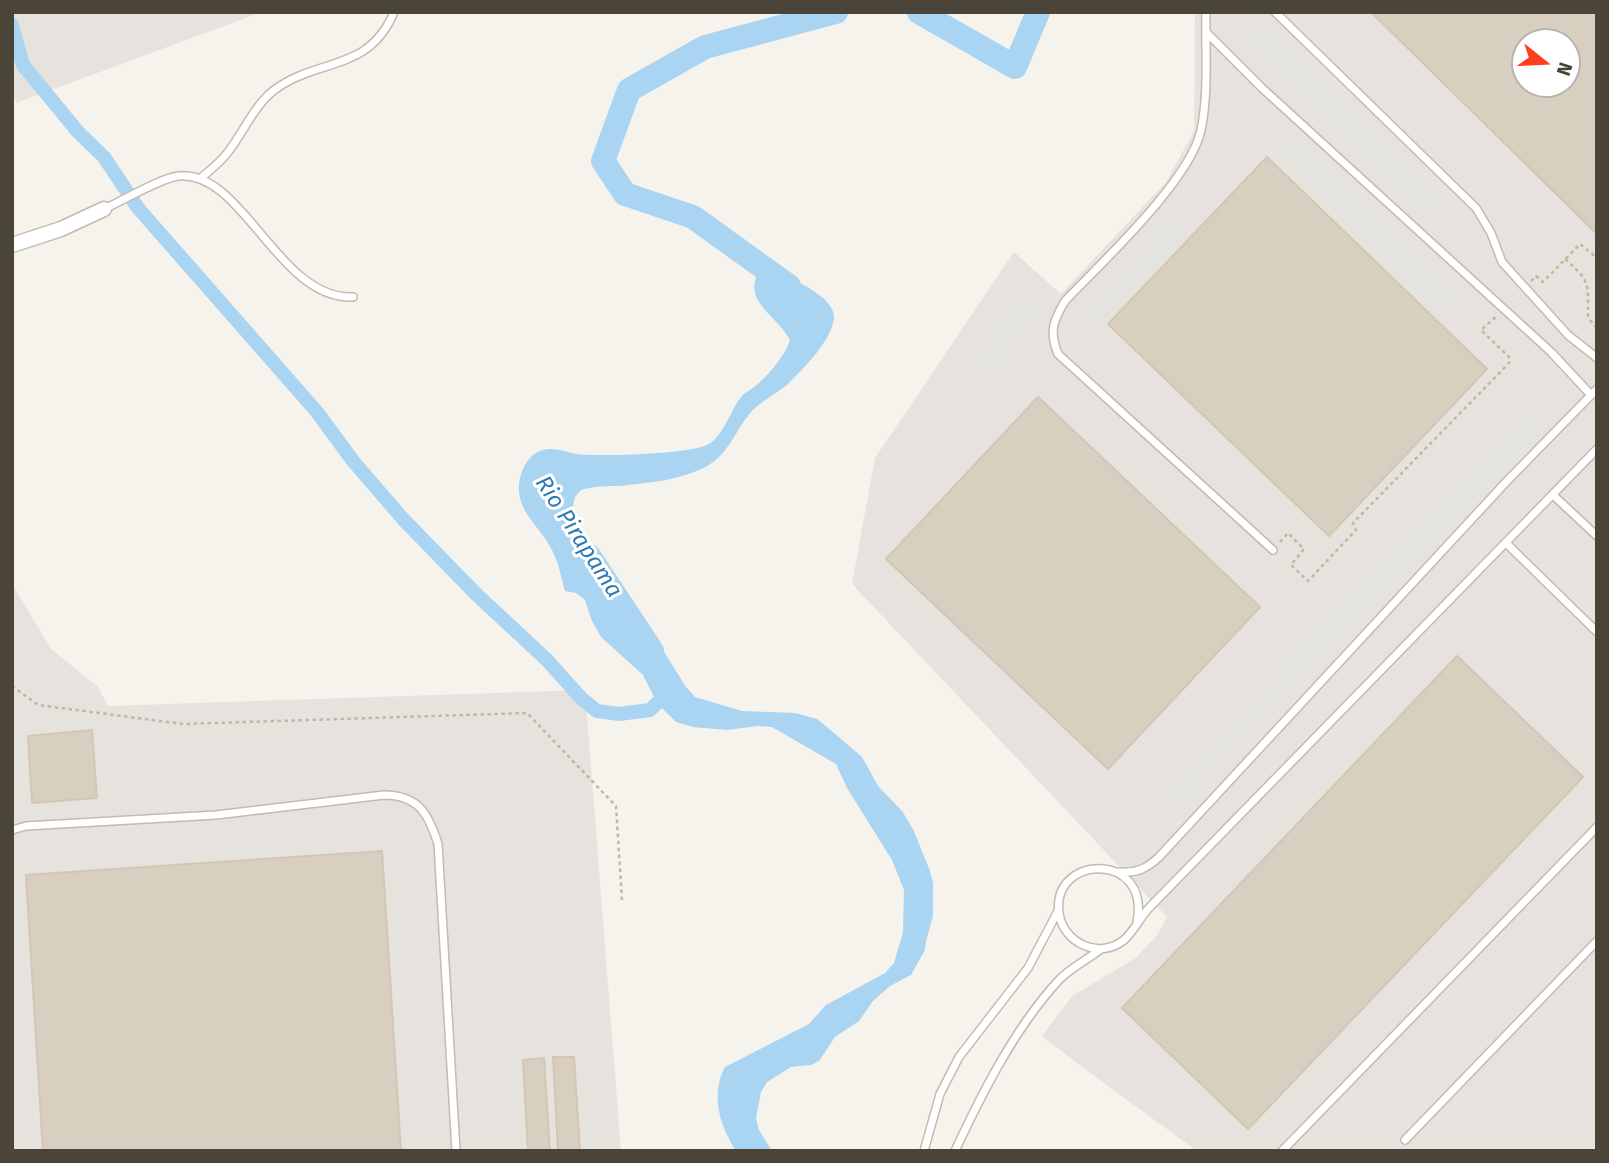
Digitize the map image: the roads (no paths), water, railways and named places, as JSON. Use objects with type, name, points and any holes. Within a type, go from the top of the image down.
[{"type":"street","points":[[12,245],[61,229],[104,209]]},
{"type":"lane","points":[[201,178],[227,154],[270,93],[287,81],[311,70],[335,65],[366,50],[382,36],[394,12]]},
{"type":"lane","points":[[1206,12],[1201,133],[1185,165],[1167,192],[1065,301],[1055,317],[1052,339],[1058,354],[1273,550]]},
{"type":"lane","points":[[1275,12],[1476,208],[1502,262],[1568,335],[1597,358]]},
{"type":"lane","points":[[923,1151],[940,1094],[959,1057],[1028,968],[1072,877],[1095,868],[1132,873],[1144,870],[1159,858],[1507,481],[1594,392],[1262,88],[1207,33]]},
{"type":"lane","points":[[104,209],[176,176],[201,178],[214,185],[308,284],[332,295],[353,297]]},
{"type":"lane","points":[[1058,910],[1067,934],[1076,942],[1101,948],[1123,941],[1137,922],[1597,449]]},
{"type":"lane","points":[[1553,495],[1597,536]]},
{"type":"lane","points":[[1506,543],[1597,632]]},
{"type":"lane","points":[[12,830],[26,826],[216,815],[384,795],[399,795],[415,802],[430,819],[439,844],[456,1151]]},
{"type":"lane","points":[[1282,1151],[1597,827]]},
{"type":"lane","points":[[1118,872],[1134,888],[1139,910],[1137,922]]},
{"type":"lane","points":[[1405,1140],[1597,941]]},
{"type":"lane","points":[[955,1151],[982,1094],[1046,996],[1060,979],[1101,948]]},
{"type":"water","points":[[762,267],[805,286],[826,301],[832,309],[832,326],[817,353],[789,383],[755,408],[715,461],[687,475],[664,480],[581,490],[575,497],[571,514],[604,570],[609,596],[618,615],[647,631],[695,697],[742,711],[795,713],[817,719],[862,757],[878,786],[902,811],[913,829],[933,883],[933,916],[925,950],[911,975],[890,986],[873,1001],[859,1021],[835,1037],[819,1061],[811,1065],[791,1067],[767,1082],[761,1092],[756,1118],[759,1130],[772,1151],[736,1151],[725,1131],[719,1110],[718,1088],[725,1067],[809,1024],[826,1005],[885,973],[894,963],[903,932],[904,890],[892,860],[847,788],[836,764],[772,727],[727,730],[693,727],[676,722],[657,703],[643,675],[601,637],[585,600],[576,593],[565,591],[548,542],[523,507],[519,485],[527,462],[535,454],[545,450],[588,455],[645,454],[700,447],[715,440],[742,396],[773,369],[790,340],[757,298],[754,289]]},
{"type":"waterway","name":"Rio Pirapama","points":[[789,286],[693,217],[625,194],[603,161],[629,90],[705,47],[836,12]]},
{"type":"waterway","name":"Rio Pirapama","points":[[919,12],[1015,67],[1038,12]]},
{"type":"waterway","points":[[12,25],[23,65],[78,132],[104,157],[138,208],[317,412],[353,461],[403,519],[476,594],[597,711],[619,714],[650,710],[657,703],[674,696]]},
{"type":"waterway","name":"Rio Pirapama","points":[[589,556],[652,651]]}]
